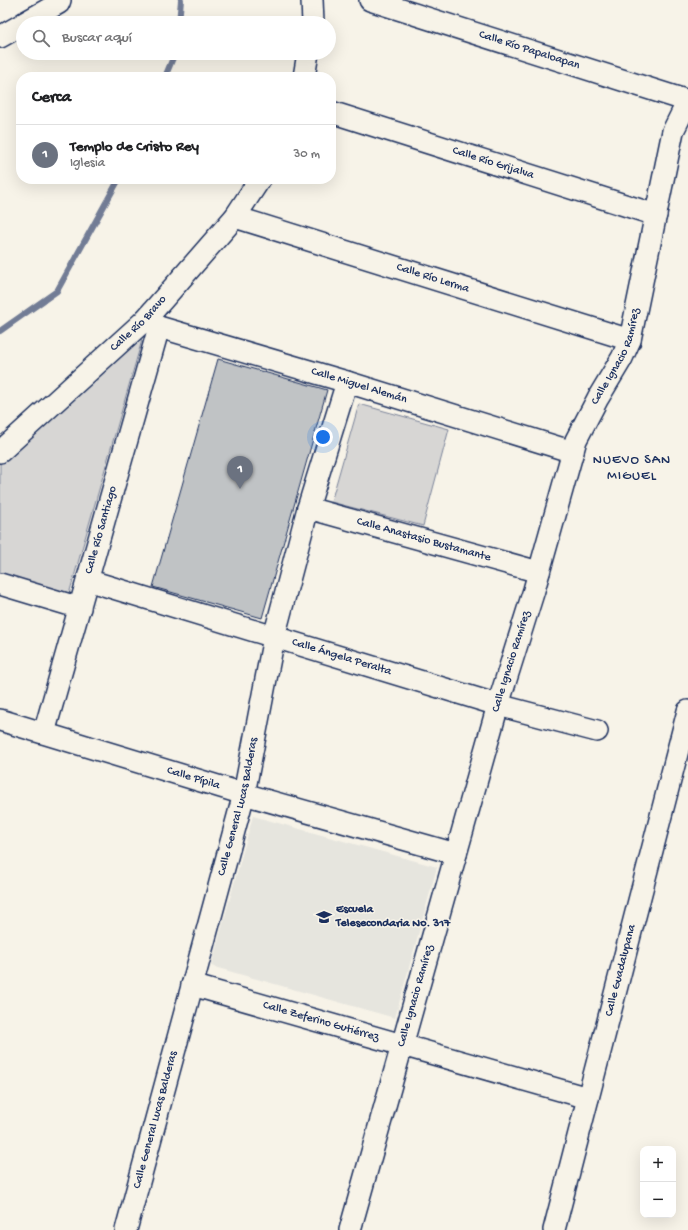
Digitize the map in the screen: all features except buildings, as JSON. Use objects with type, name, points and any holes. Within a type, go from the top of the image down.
[{"type":"street","points":[[36,16],[59,3],[60,0]]},
{"type":"street","points":[[312,0],[313,16]]},
{"type":"street","name":"Calle Río Papaloapan","points":[[370,0],[688,101]]},
{"type":"street","points":[[0,37],[16,28]]},
{"type":"street","points":[[305,72],[307,60]]},
{"type":"street","name":"Calle Ignacio Ramírez","points":[[350,1230],[498,705],[539,572],[576,440],[598,398],[622,358],[630,340],[673,131],[688,101]]},
{"type":"street","name":"Calle Río Grijalva","points":[[336,114],[656,214]]},
{"type":"street","name":"Calle Río Bravo","points":[[0,452],[152,323],[235,217],[257,184]]},
{"type":"street","name":"Calle Río Lerma","points":[[235,217],[630,340]]},
{"type":"street","name":"Calle Miguel Alemán","points":[[152,323],[573,452]]},
{"type":"street","name":"Calle Río Santiago","points":[[44,733],[80,608],[152,323]]},
{"type":"street","name":"Calle General Lucas Balderas","points":[[126,1230],[244,794],[274,637],[308,508],[347,382]]},
{"type":"street","name":"Calle Anastasio Bustamante","points":[[308,508],[539,572]]},
{"type":"street","name":"Calle Ángela Peralta","points":[[87,580],[498,705],[598,731]]},
{"type":"street","points":[[0,584],[80,608]]},
{"type":"street","name":"Calle Guadalupana","points":[[554,1230],[588,1098],[683,750],[688,711]]},
{"type":"street","name":"Calle Pípila","points":[[0,720],[244,794],[456,854]]},
{"type":"street","name":"Calle Zeferino Gutiérrez","points":[[192,985],[588,1098]]},
{"type":"shaded area","points":[[138,337],[142,340],[69,594],[0,574],[0,462]]},
{"type":"shaded area","points":[[359,404],[449,429],[423,526],[331,502]]},
{"type":"shaded area","name":"Escuela Telesecondaria No. 317","points":[[253,816],[437,867],[395,1018],[211,966]]},
{"type":"waterway","points":[[180,16],[181,0]]},
{"type":"waterway","points":[[167,72],[172,60]]},
{"type":"waterway","points":[[0,331],[57,291],[116,184]]},
{"type":"place","name":"Templo de Cristo Rey","points":[[240,489]]},
{"type":"place","name":"Escuela Telesecondaria No. 317","points":[[324,917]]},
{"type":"district","name":"NUEVO SAN MIGUEL","points":[[632,468]]}]
